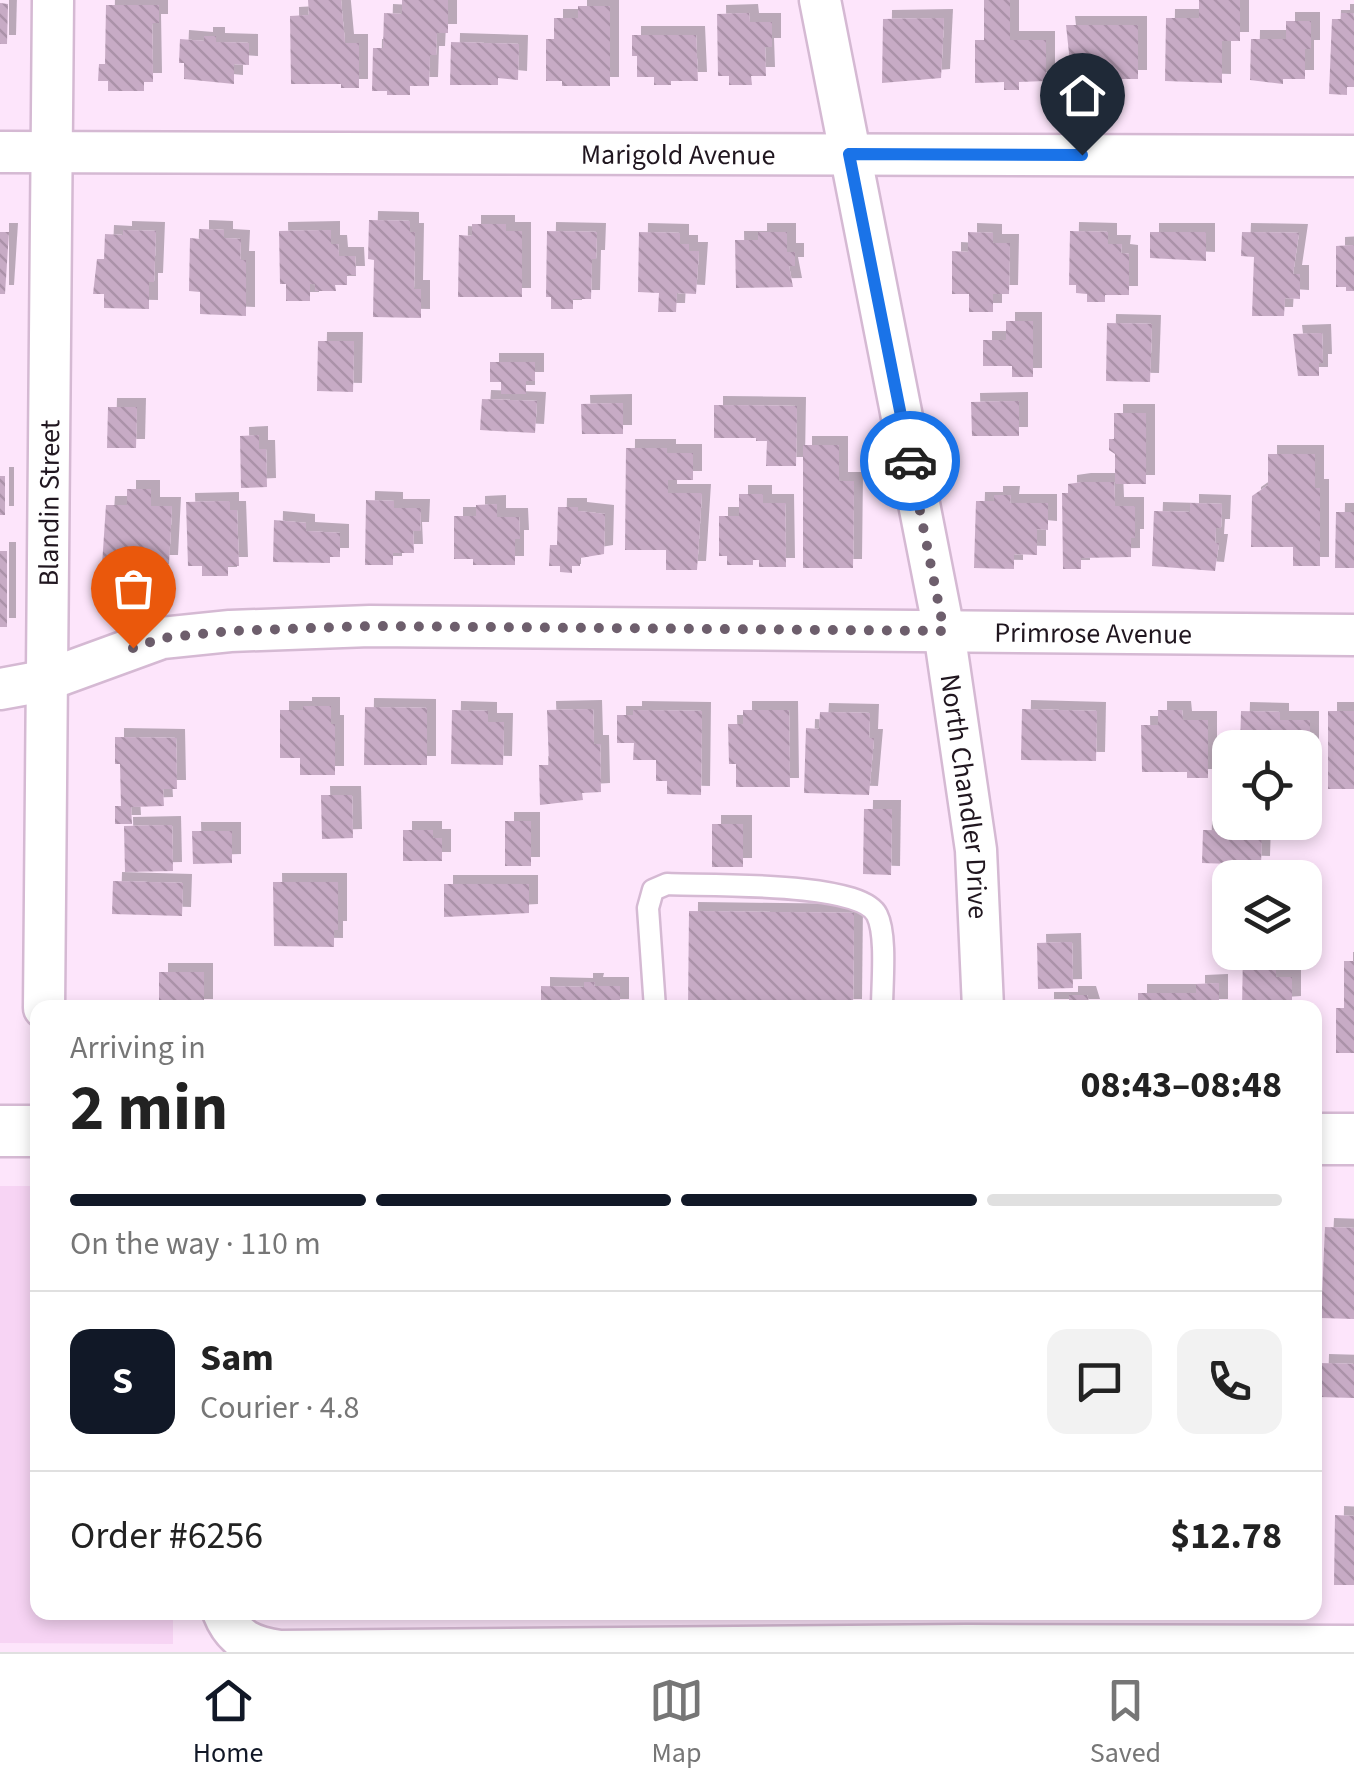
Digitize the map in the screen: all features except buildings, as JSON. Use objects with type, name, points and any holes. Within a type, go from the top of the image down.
[{"type":"street","name":"Blandin Street","points":[[44,1000],[53,0]]},
{"type":"street","name":"North Chandler Drive","points":[[820,0],[944,631],[976,850],[983,1000]]},
{"type":"street","name":"Marigold Avenue","points":[[0,152],[1354,156]]},
{"type":"street","name":"Primrose Avenue","points":[[0,689],[44,680],[162,638],[230,631],[370,626],[1354,635]]},
{"type":"street","points":[[0,1131],[30,1131]]},
{"type":"street","points":[[1322,1139],[1354,1139]]},
{"type":"street","points":[[231,1625],[252,1647],[280,1651],[966,1636],[1354,1646]]},
{"type":"lane","points":[[654,1000],[648,908],[653,890],[667,884],[828,890],[857,899],[876,910],[881,924],[882,1000]]},
{"type":"shaded area","points":[[0,1186],[30,1186],[30,1620],[173,1620],[173,1644],[0,1643]]},
{"type":"way so far","points":[[133,648],[162,638],[230,631],[370,626],[944,631],[910,461]]},
{"type":"route","points":[[910,461],[849,154],[1082,155]]}]
